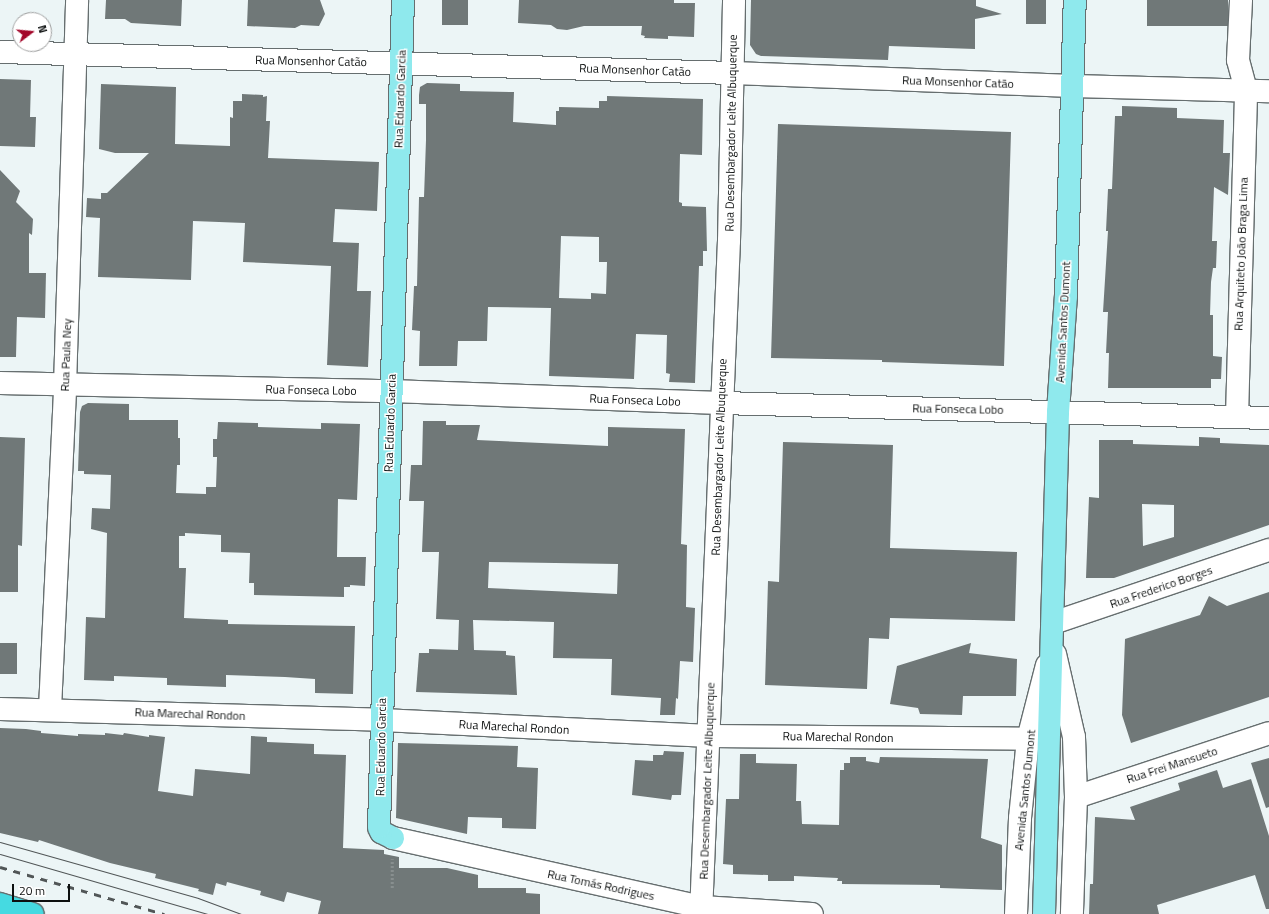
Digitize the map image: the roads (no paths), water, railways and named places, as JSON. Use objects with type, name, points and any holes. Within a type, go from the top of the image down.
[{"type":"highway","points":[[0,904],[33,914]]},
{"type":"main road","name":"Rua Eduardo Garcia","points":[[393,838],[380,831],[379,827],[403,0]]},
{"type":"main road","name":"Avenida Santos Dumont","points":[[1044,914],[1053,645],[1058,412],[1066,296],[1075,0]]},
{"type":"street","name":"Rua Paula Ney","points":[[50,709],[65,386],[77,0]]},
{"type":"street","name":"Rua Desembargador Leite Albuquerque","points":[[702,911],[710,736],[721,403],[729,241],[734,0]]},
{"type":"street","name":"Rua Arquiteto João Braga Lima","points":[[1237,417],[1246,90],[1238,60],[1242,0]]},
{"type":"street","name":"Rua Monsenhor Catão","points":[[0,52],[75,56],[401,63],[733,73],[1073,86],[1269,91]]},
{"type":"street","name":"Rua Fonseca Lobo","points":[[0,383],[65,386],[391,391],[721,403],[1269,418]]},
{"type":"street","name":"Rua Frederico Borges","points":[[1053,623],[1269,550]]},
{"type":"street","name":"Avenida Santos Dumont","points":[[1016,914],[1020,818],[1028,739],[1053,645]]},
{"type":"street","name":"Avenida Santos Dumont","points":[[1053,645],[1074,737],[1076,796],[1072,914]]},
{"type":"street","name":"Rua Marechal Rondon","points":[[0,708],[382,720],[710,736],[1028,739]]},
{"type":"street","name":"Rua Frei Mansueto","points":[[1076,796],[1269,733]]},
{"type":"street","name":"Rua Tomás Rodrigues","points":[[393,838],[702,911],[812,914]]},
{"type":"tram line","points":[[0,842],[198,898],[241,914]]},
{"type":"tram line","points":[[0,854],[208,914]]},
{"type":"railway","points":[[0,867],[164,914]]}]
